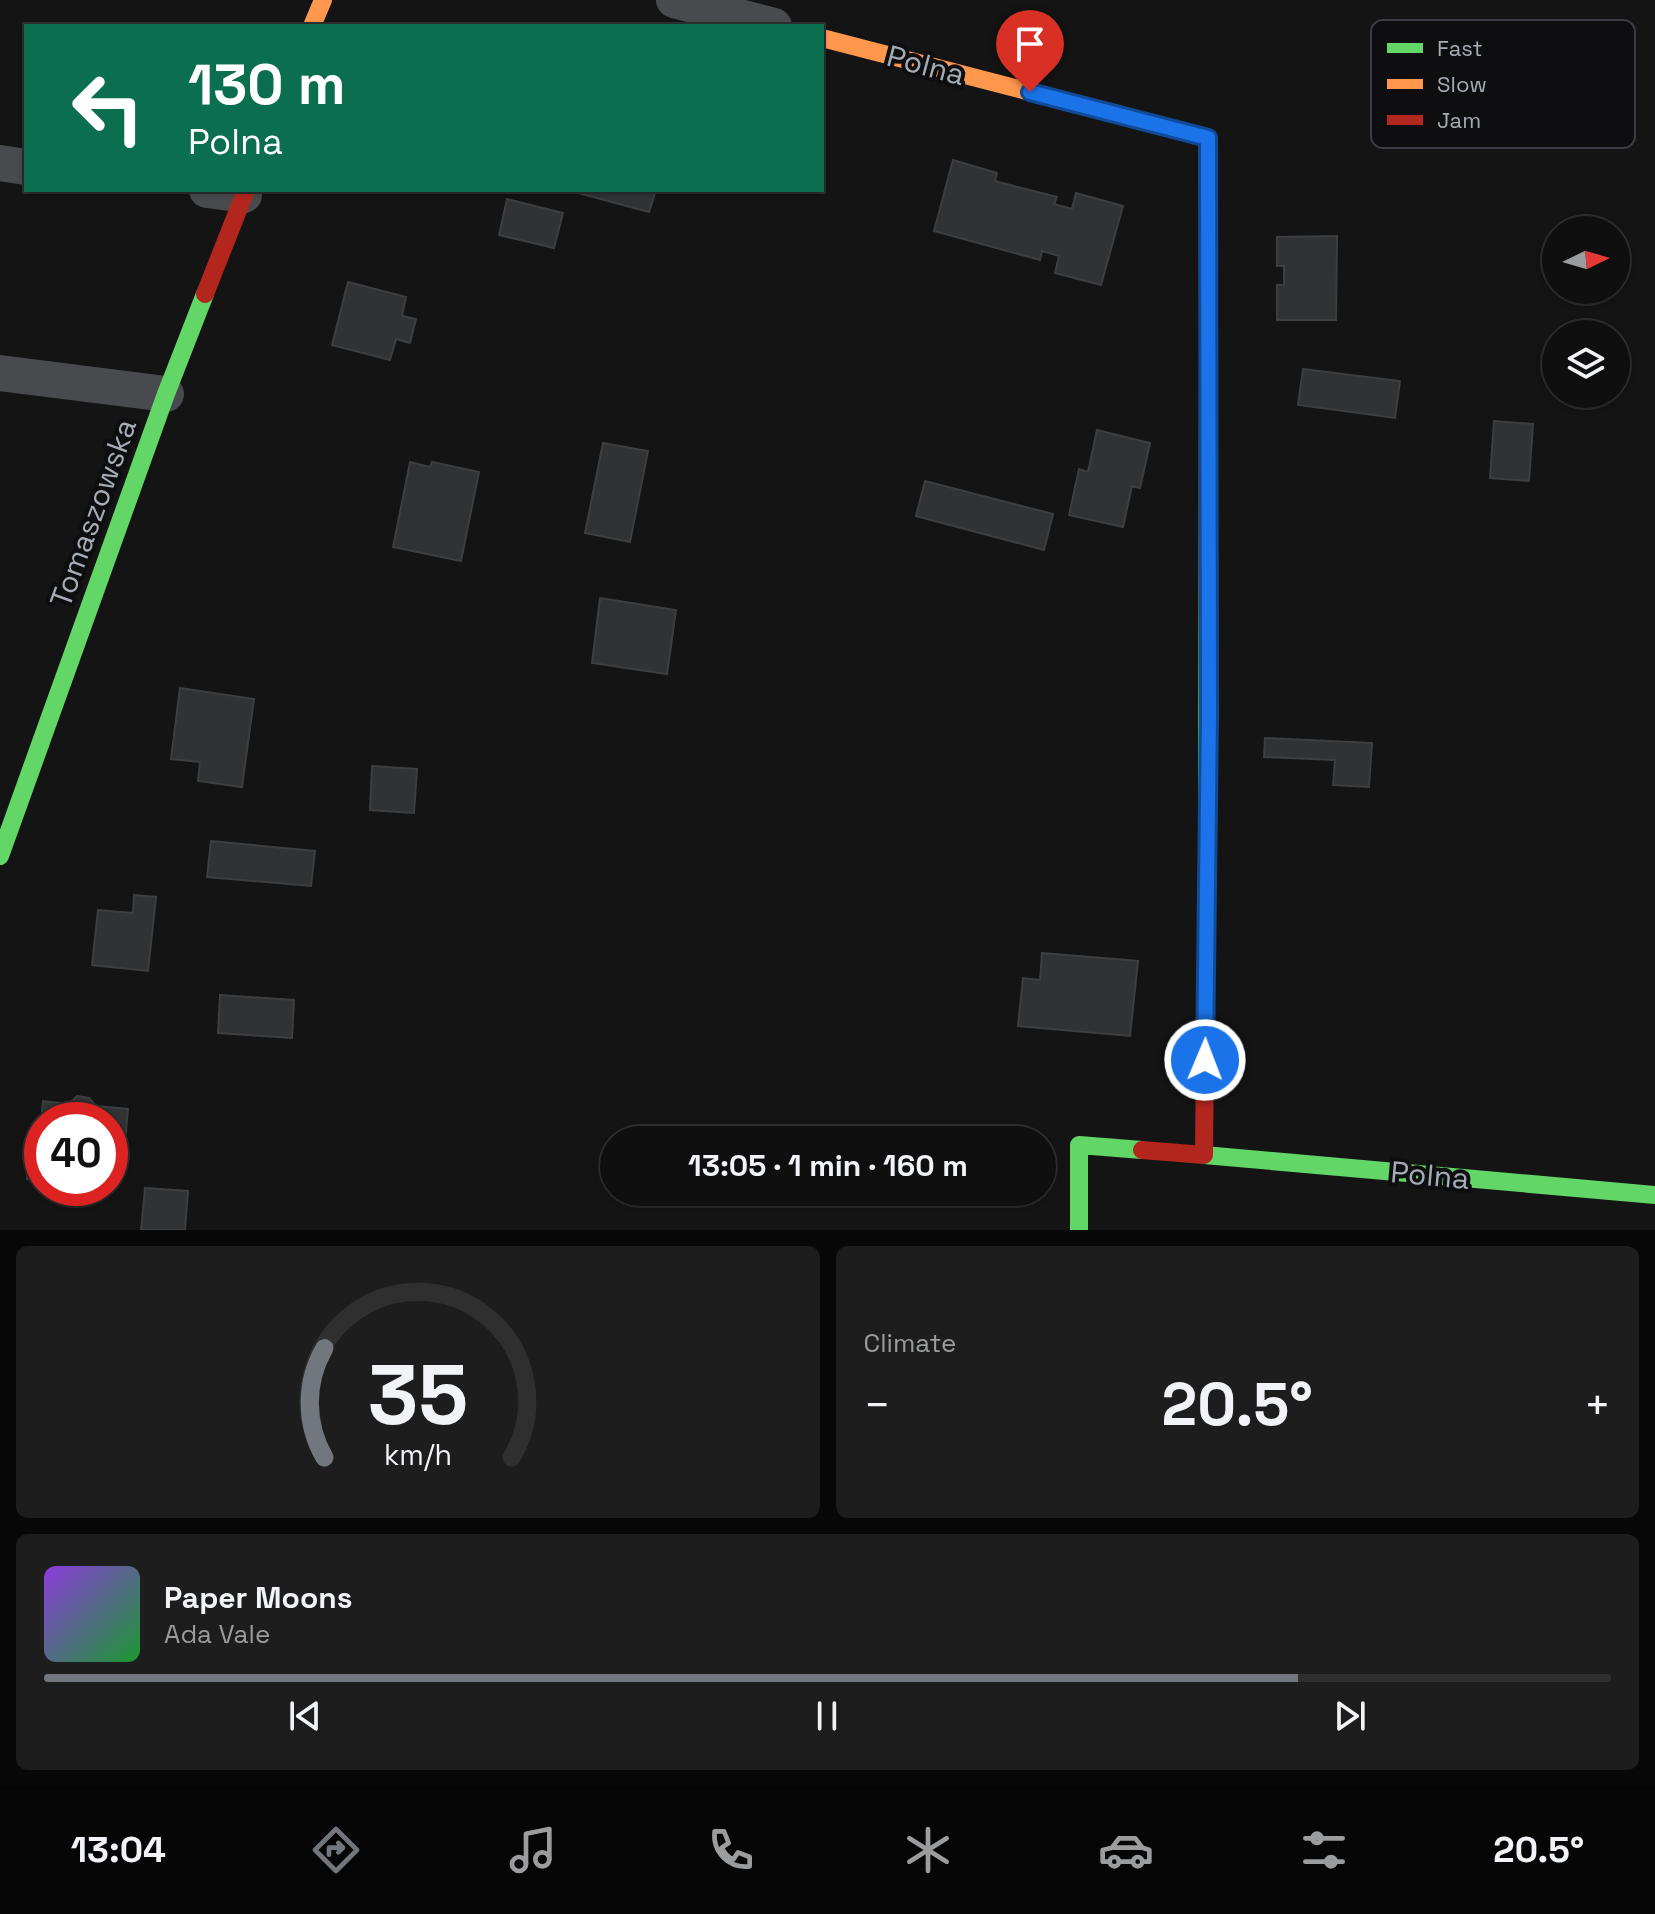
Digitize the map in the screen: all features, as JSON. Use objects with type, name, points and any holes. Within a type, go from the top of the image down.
[{"type":"street","points":[[313,24],[323,0]]},
{"type":"street","points":[[674,0],[766,24]]},
{"type":"street","name":"Polna","points":[[824,39],[1208,138],[1209,730],[1204,1155]]},
{"type":"street","points":[[0,163],[24,167]]},
{"type":"street","name":"Tomaszowska","points":[[0,856],[166,394],[245,192]]},
{"type":"street","points":[[0,373],[166,394]]},
{"type":"street","name":"Polna","points":[[1079,1230],[1079,1145],[1655,1195]]},
{"type":"building","points":[[953,160],[997,173],[995,181],[1057,197],[1054,204],[1072,209],[1076,193],[1123,206],[1101,285],[1055,273],[1059,256],[1042,251],[1040,260],[934,231]]},
{"type":"building","points":[[574,192],[655,192],[649,212]]},
{"type":"building","points":[[507,199],[563,213],[554,248],[499,235]]},
{"type":"building","points":[[1337,236],[1336,320],[1277,320],[1277,285],[1284,285],[1284,266],[1277,266],[1277,237]]},
{"type":"building","points":[[348,282],[406,297],[402,316],[416,319],[410,343],[396,339],[390,360],[332,345]]},
{"type":"building","points":[[1303,369],[1400,381],[1395,418],[1298,405]]},
{"type":"building","points":[[1494,421],[1533,424],[1529,481],[1490,478]]},
{"type":"building","points":[[1097,430],[1150,443],[1140,488],[1132,486],[1123,527],[1069,515],[1079,469],[1088,472]]},
{"type":"building","points":[[603,443],[648,451],[630,542],[585,533]]},
{"type":"building","points":[[410,462],[430,467],[432,462],[479,472],[461,561],[393,547]]},
{"type":"building","points":[[925,481],[1053,514],[1044,550],[916,516]]},
{"type":"building","points":[[600,598],[676,610],[667,674],[592,663]]},
{"type":"building","points":[[180,688],[254,699],[242,787],[198,781],[200,762],[171,759]]},
{"type":"building","points":[[1265,738],[1372,743],[1369,787],[1333,785],[1335,760],[1264,757]]},
{"type":"building","points":[[372,766],[417,769],[414,813],[370,810]]},
{"type":"building","points":[[211,841],[315,851],[311,886],[207,877]]},
{"type":"building","points":[[134,895],[156,897],[148,971],[92,965],[98,910],[133,913]]},
{"type":"building","points":[[1042,953],[1138,961],[1130,1036],[1018,1026],[1023,978],[1040,980]]},
{"type":"building","points":[[220,995],[294,1000],[292,1038],[218,1033]]},
{"type":"building","points":[[77,1096],[89,1098],[92,1102],[71,1102]]},
{"type":"building","points":[[145,1188],[188,1191],[185,1230],[141,1230]]},
{"type":"traffic: fast","points":[[0,856],[205,294]]},
{"type":"traffic: fast","points":[[1207,854],[1208,351]]},
{"type":"traffic: fast","points":[[1079,1230],[1079,1145],[1142,1150]]},
{"type":"traffic: fast","points":[[1204,1155],[1655,1195]]},
{"type":"traffic: slow","points":[[313,24],[323,0]]},
{"type":"traffic: slow","points":[[824,39],[1208,138],[1208,351]]},
{"type":"traffic: jam","points":[[205,294],[245,192]]},
{"type":"traffic: jam","points":[[1142,1150],[1204,1155],[1207,854]]},
{"type":"route","points":[[1030,92],[1208,138],[1209,715],[1205,1060]]}]
